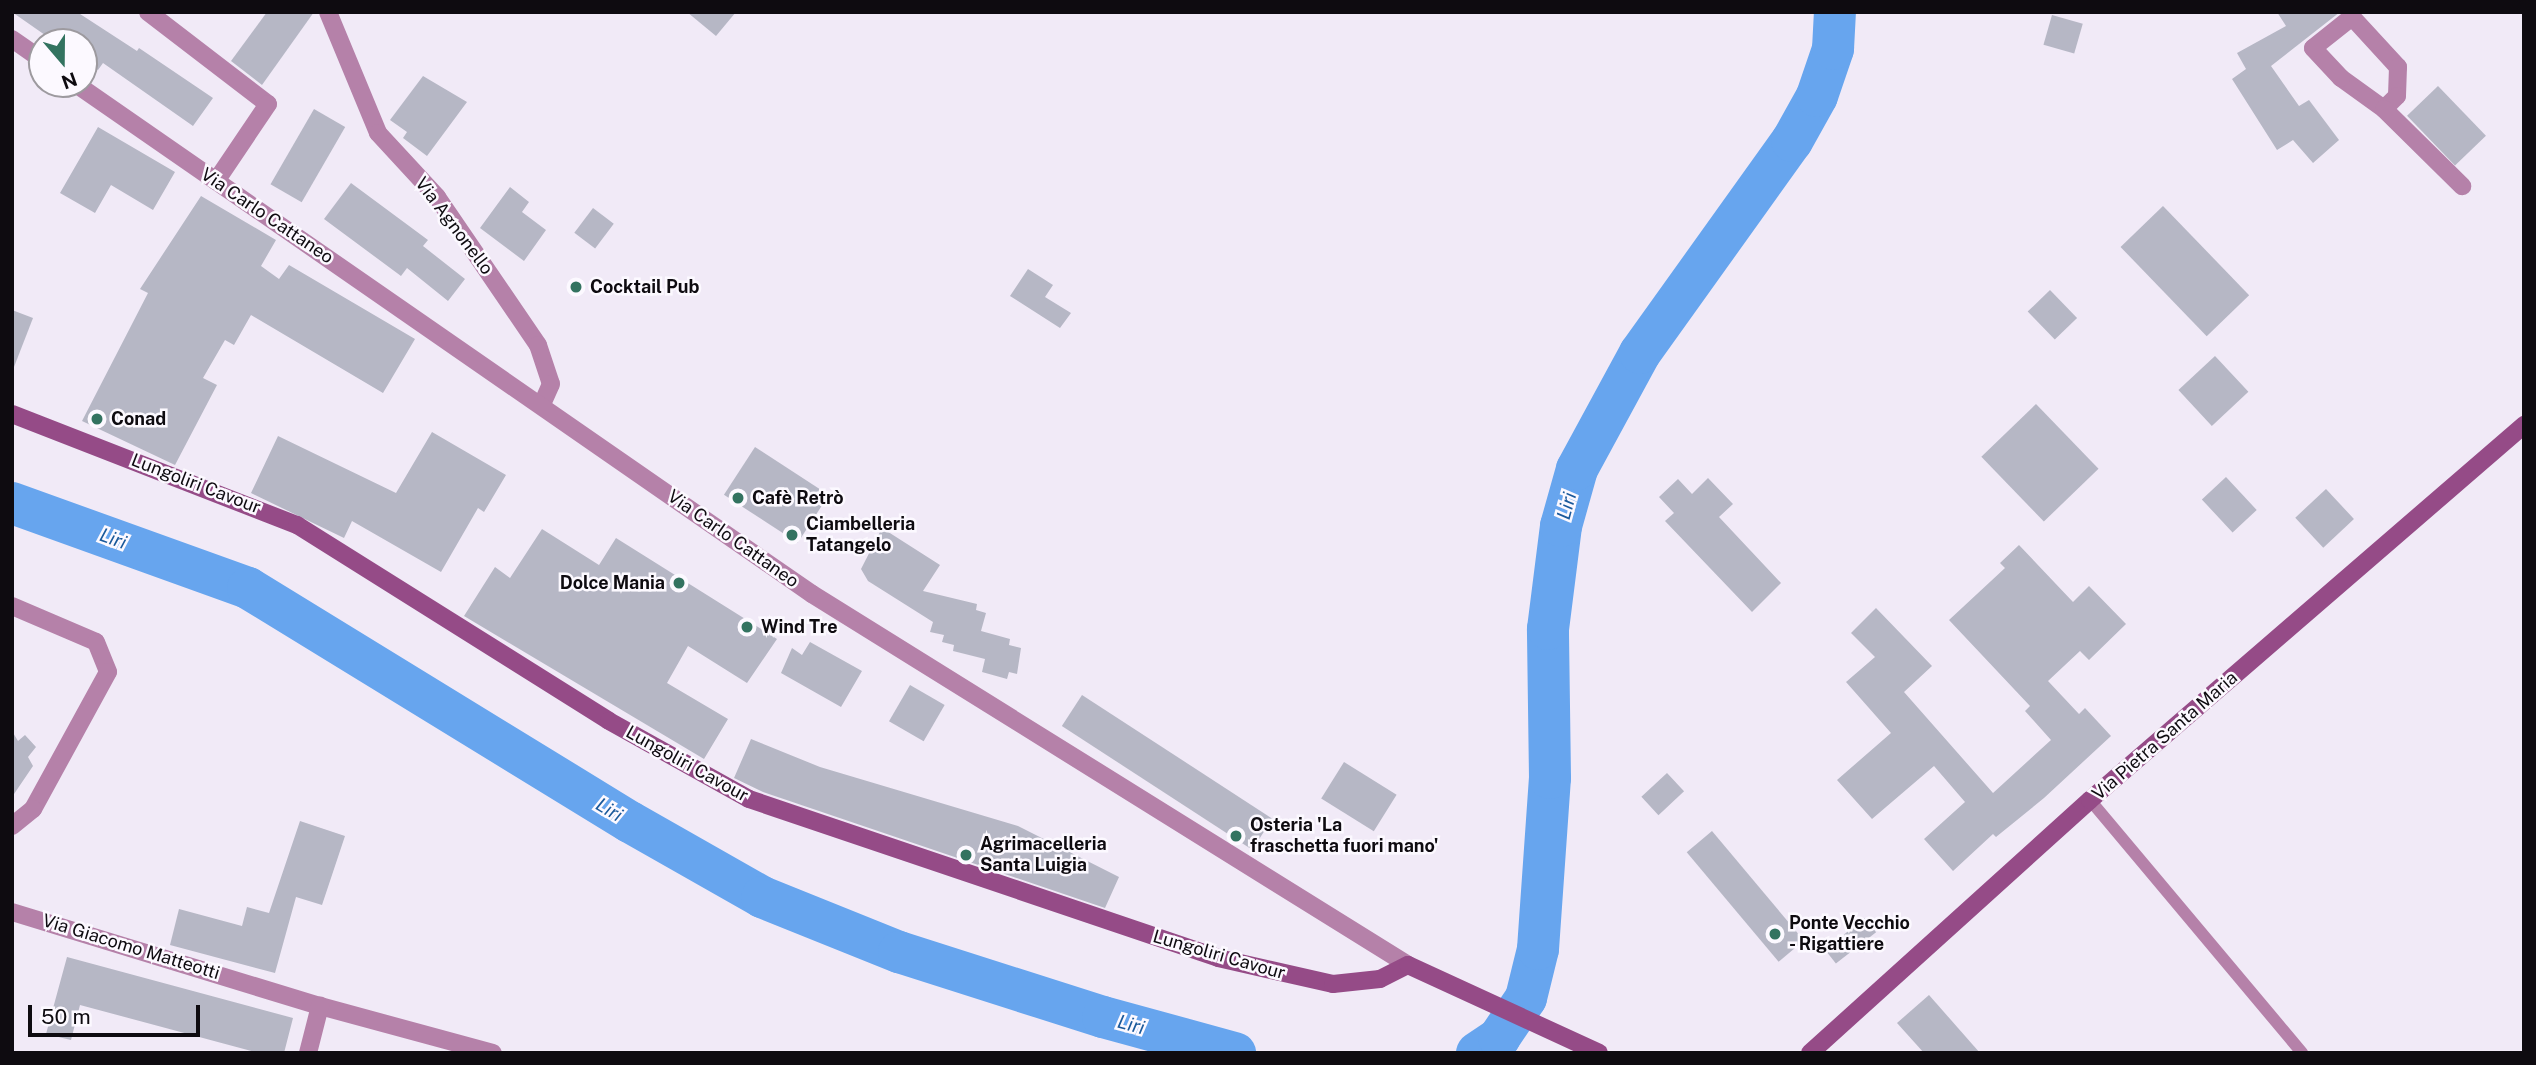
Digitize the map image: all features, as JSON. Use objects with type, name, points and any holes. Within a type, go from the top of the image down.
[{"type":"street","points":[[148,12],[268,104],[216,181]]},
{"type":"street","name":"Via Agnonello","points":[[328,12],[378,134],[437,197],[538,345],[551,384],[542,404]]},
{"type":"street","points":[[2384,109],[2397,96],[2398,66],[2352,17],[2313,48],[2334,72],[2384,109],[2462,186]]},
{"type":"street","points":[[12,39],[28,50]]},
{"type":"street","name":"Via Carlo Cattaneo","points":[[96,98],[542,404],[812,594],[1408,965]]},
{"type":"street","name":"Lungoliri Cavour","points":[[12,414],[297,525],[609,721],[750,799],[1217,958],[1334,984],[1380,979],[1408,965]]},
{"type":"street","name":"Via Pietra Santa Maria","points":[[1810,1053],[2090,800],[2524,425]]},
{"type":"street","points":[[12,606],[96,642],[108,672],[33,809],[12,826]]},
{"type":"street","name":"Via Giacomo Matteotti","points":[[12,912],[66,924],[320,1006],[493,1053]]},
{"type":"street","points":[[1408,965],[1599,1053]]},
{"type":"street","points":[[308,1053],[320,1006]]},
{"type":"lane","points":[[2090,800],[2302,1053]]},
{"type":"building","points":[[12,12],[77,12],[137,51],[139,48],[213,98],[193,126],[103,63],[98,70],[98,28],[35,28]]},
{"type":"building","points":[[267,12],[314,12],[262,85],[231,61]]},
{"type":"building","points":[[687,12],[736,12],[716,36]]},
{"type":"building","points":[[2277,12],[2340,12],[2271,66],[2299,106],[2309,100],[2339,140],[2313,163],[2293,140],[2277,150],[2232,79],[2246,69],[2237,53],[2286,26]]},
{"type":"building","points":[[2052,15],[2083,24],[2074,54],[2043,45]]},
{"type":"building","points":[[423,76],[467,102],[427,156],[403,138],[407,132],[390,120]]},
{"type":"building","points":[[2438,86],[2486,136],[2455,166],[2407,116]]},
{"type":"building","points":[[314,109],[345,127],[302,202],[270,184]]},
{"type":"building","points":[[98,127],[175,172],[153,210],[111,185],[95,213],[60,193]]},
{"type":"building","points":[[351,183],[428,240],[423,246],[465,279],[448,301],[407,268],[401,276],[324,219]]},
{"type":"building","points":[[510,187],[529,202],[522,212],[546,230],[524,261],[480,228]]},
{"type":"building","points":[[201,196],[276,240],[261,266],[279,279],[289,265],[415,339],[383,393],[251,315],[234,345],[225,340],[203,378],[217,385],[175,465],[82,421],[148,293],[140,289]]},
{"type":"building","points":[[2163,206],[2249,295],[2207,336],[2121,247]]},
{"type":"building","points":[[593,208],[614,224],[595,248],[574,233]]},
{"type":"building","points":[[1028,269],[1053,285],[1045,297],[1071,313],[1060,328],[1010,296]]},
{"type":"building","points":[[2050,290],[2077,318],[2055,340],[2028,312]]},
{"type":"building","points":[[12,310],[33,318],[14,367],[12,367]]},
{"type":"building","points":[[2215,356],[2248,392],[2212,426],[2178,390]]},
{"type":"building","points":[[2036,404],[2099,469],[2044,522],[1981,457]]},
{"type":"building","points":[[432,432],[506,475],[484,512],[478,508],[441,572],[352,521],[344,538],[251,493],[278,436],[396,493]]},
{"type":"building","points":[[755,447],[829,495],[798,543],[724,495]]},
{"type":"building","points":[[2226,477],[2257,510],[2233,532],[2202,500]]},
{"type":"building","points":[[1708,478],[1733,504],[1719,517],[1781,583],[1752,612],[1665,521],[1674,513],[1659,497],[1678,479],[1692,494]]},
{"type":"building","points":[[2326,489],[2354,519],[2323,548],[2295,518]]},
{"type":"building","points":[[882,528],[940,565],[923,591],[977,604],[976,610],[986,613],[981,631],[1010,639],[1009,645],[1021,648],[1017,674],[1009,672],[1007,679],[982,672],[985,659],[953,651],[954,645],[942,642],[944,635],[930,632],[933,622],[868,581],[861,569]]},
{"type":"building","points":[[542,529],[599,565],[616,538],[777,639],[747,683],[688,646],[667,683],[728,719],[704,759],[464,616],[495,567],[510,578]]},
{"type":"building","points":[[2019,545],[2073,602],[2089,586],[2126,624],[2089,660],[2080,651],[2048,681],[2079,714],[2085,708],[2111,736],[2044,798],[1996,837],[1993,834],[1953,871],[1924,839],[1965,802],[1934,766],[1872,819],[1837,780],[1891,733],[1846,682],[1875,657],[1851,633],[1876,608],[1932,666],[1904,692],[1993,793],[2051,740],[2025,711],[2030,706],[1949,620],[2005,568],[2000,563]]},
{"type":"building","points":[[810,642],[862,671],[841,707],[781,673],[792,648],[802,655]]},
{"type":"building","points":[[910,685],[945,705],[924,741],[889,721]]},
{"type":"building","points":[[1082,695],[1272,819],[1252,850],[1062,726]]},
{"type":"building","points":[[12,731],[18,741],[25,735],[36,747],[28,757],[33,766],[12,797]]},
{"type":"building","points":[[751,739],[820,767],[1018,826],[1119,877],[1105,908],[763,792],[734,778]]},
{"type":"building","points":[[1344,762],[1397,795],[1374,831],[1321,798]]},
{"type":"building","points":[[1667,773],[1684,791],[1658,815],[1641,797]]},
{"type":"building","points":[[300,821],[345,836],[322,905],[296,897],[275,973],[170,945],[179,909],[242,926],[247,907],[269,913]]},
{"type":"building","points":[[1712,831],[1804,941],[1779,962],[1687,852]]},
{"type":"building","points":[[1865,918],[1876,932],[1836,964],[1825,949]]},
{"type":"building","points":[[67,957],[293,1018],[284,1053],[259,1053],[80,1005],[71,1040],[46,1034]]},
{"type":"building","points":[[1929,995],[1980,1053],[1924,1053],[1897,1023]]},
{"type":"waterway","name":"Liri","points":[[1477,1053],[1499,1038],[1526,998],[1538,949],[1550,778],[1548,629],[1561,526],[1577,469],[1640,353],[1792,141],[1817,96],[1833,49],[1835,12]]},
{"type":"waterway","name":"Liri","points":[[12,503],[248,588],[630,822],[762,897],[899,952],[1103,1017],[1235,1053]]},
{"type":"place","name":"Cocktail Pub","points":[[576,287]]},
{"type":"place","name":"Conad","points":[[97,419]]},
{"type":"place","name":"Cafè Retrò","points":[[738,498]]},
{"type":"place","name":"Ciambelleria Tatangelo","points":[[792,535]]},
{"type":"place","name":"Dolce Mania","points":[[679,583]]},
{"type":"place","name":"Wind Tre","points":[[747,627]]},
{"type":"place","name":"Osteria 'La fraschetta fuori mano'","points":[[1236,836]]},
{"type":"place","name":"Agrimacelleria Santa Luigia","points":[[966,855]]},
{"type":"place","name":"Ponte Vecchio - Rigattiere","points":[[1775,934]]}]
